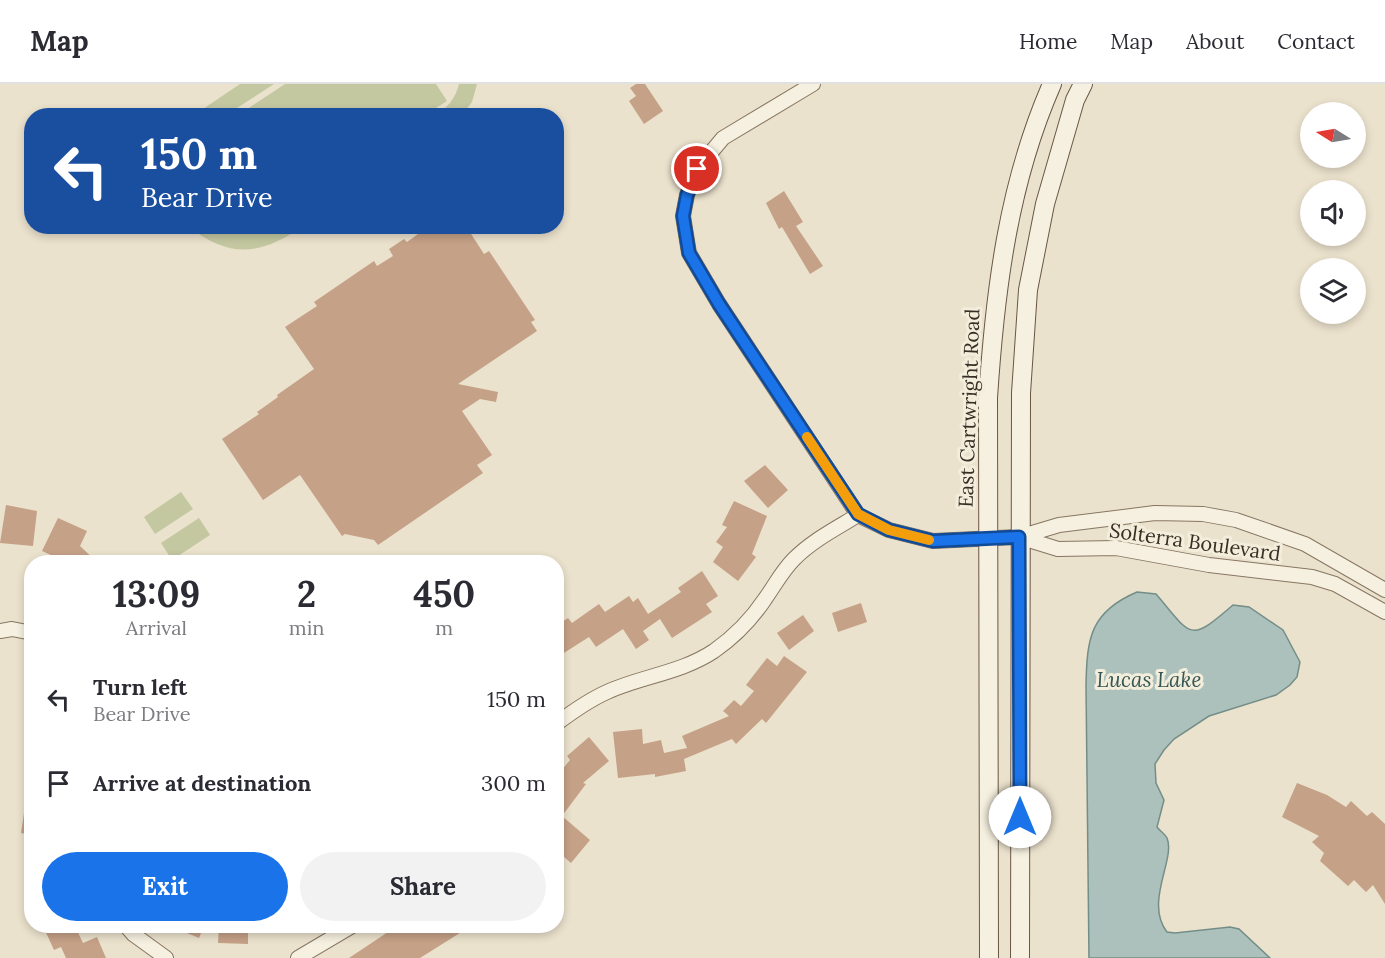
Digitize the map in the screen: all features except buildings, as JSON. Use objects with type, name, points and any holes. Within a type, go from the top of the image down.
[{"type":"main road","name":"East Cartwright Road","points":[[989,958],[988,398],[997,297],[1006,233],[1023,163],[1052,84]]},
{"type":"main road","points":[[1020,958],[1019,537],[1021,393],[1028,290],[1045,204],[1075,100],[1083,84]]},
{"type":"street","points":[[813,84],[723,138],[697,169],[687,195],[683,216],[689,253],[719,304],[858,514],[889,530],[933,541],[1019,537]]},
{"type":"street","name":"Solterra Boulevard","points":[[1019,537],[1059,525],[1155,513],[1203,514],[1236,520],[1305,544],[1384,586]]},
{"type":"street","points":[[564,718],[607,692],[680,669],[711,653],[732,638],[753,616],[777,578],[795,558],[811,544],[858,514]]},
{"type":"street","name":"Solterra Boulevard","points":[[1019,537],[1058,549],[1116,548],[1209,565],[1312,577],[1335,584],[1385,612]]},
{"type":"street","points":[[1371,604],[1384,586]]},
{"type":"street","points":[[0,631],[12,629],[24,631]]},
{"type":"street","points":[[132,933],[166,958]]},
{"type":"street","points":[[298,958],[340,933]]},
{"type":"green space","points":[[240,84],[274,84],[237,108],[204,108]]},
{"type":"green space","points":[[285,84],[436,84],[447,101],[436,108],[249,108]]},
{"type":"green space","points":[[459,84],[477,84],[472,102],[467,108],[445,108],[456,94]]},
{"type":"green space","points":[[200,234],[290,234],[273,243],[246,250],[218,244]]},
{"type":"green space","points":[[181,492],[193,509],[155,534],[144,517]]},
{"type":"green space","points":[[199,518],[210,535],[180,555],[169,555],[161,543]]},
{"type":"water","name":"Lucas Lake","points":[[1137,592],[1156,594],[1177,619],[1191,630],[1207,626],[1233,605],[1249,607],[1283,630],[1300,662],[1297,677],[1276,695],[1209,716],[1174,739],[1155,764],[1156,783],[1164,800],[1157,827],[1167,838],[1169,847],[1159,895],[1161,920],[1167,932],[1230,927],[1239,929],[1270,958],[1089,958],[1086,685],[1088,653],[1094,628],[1100,618],[1109,608]]},
{"type":"slow traffic","points":[[807,437],[858,514],[889,530],[929,540]]},
{"type":"route","points":[[697,169],[687,195],[683,216],[689,253],[719,304],[858,514],[889,530],[933,541],[1019,537],[1020,817]]}]
